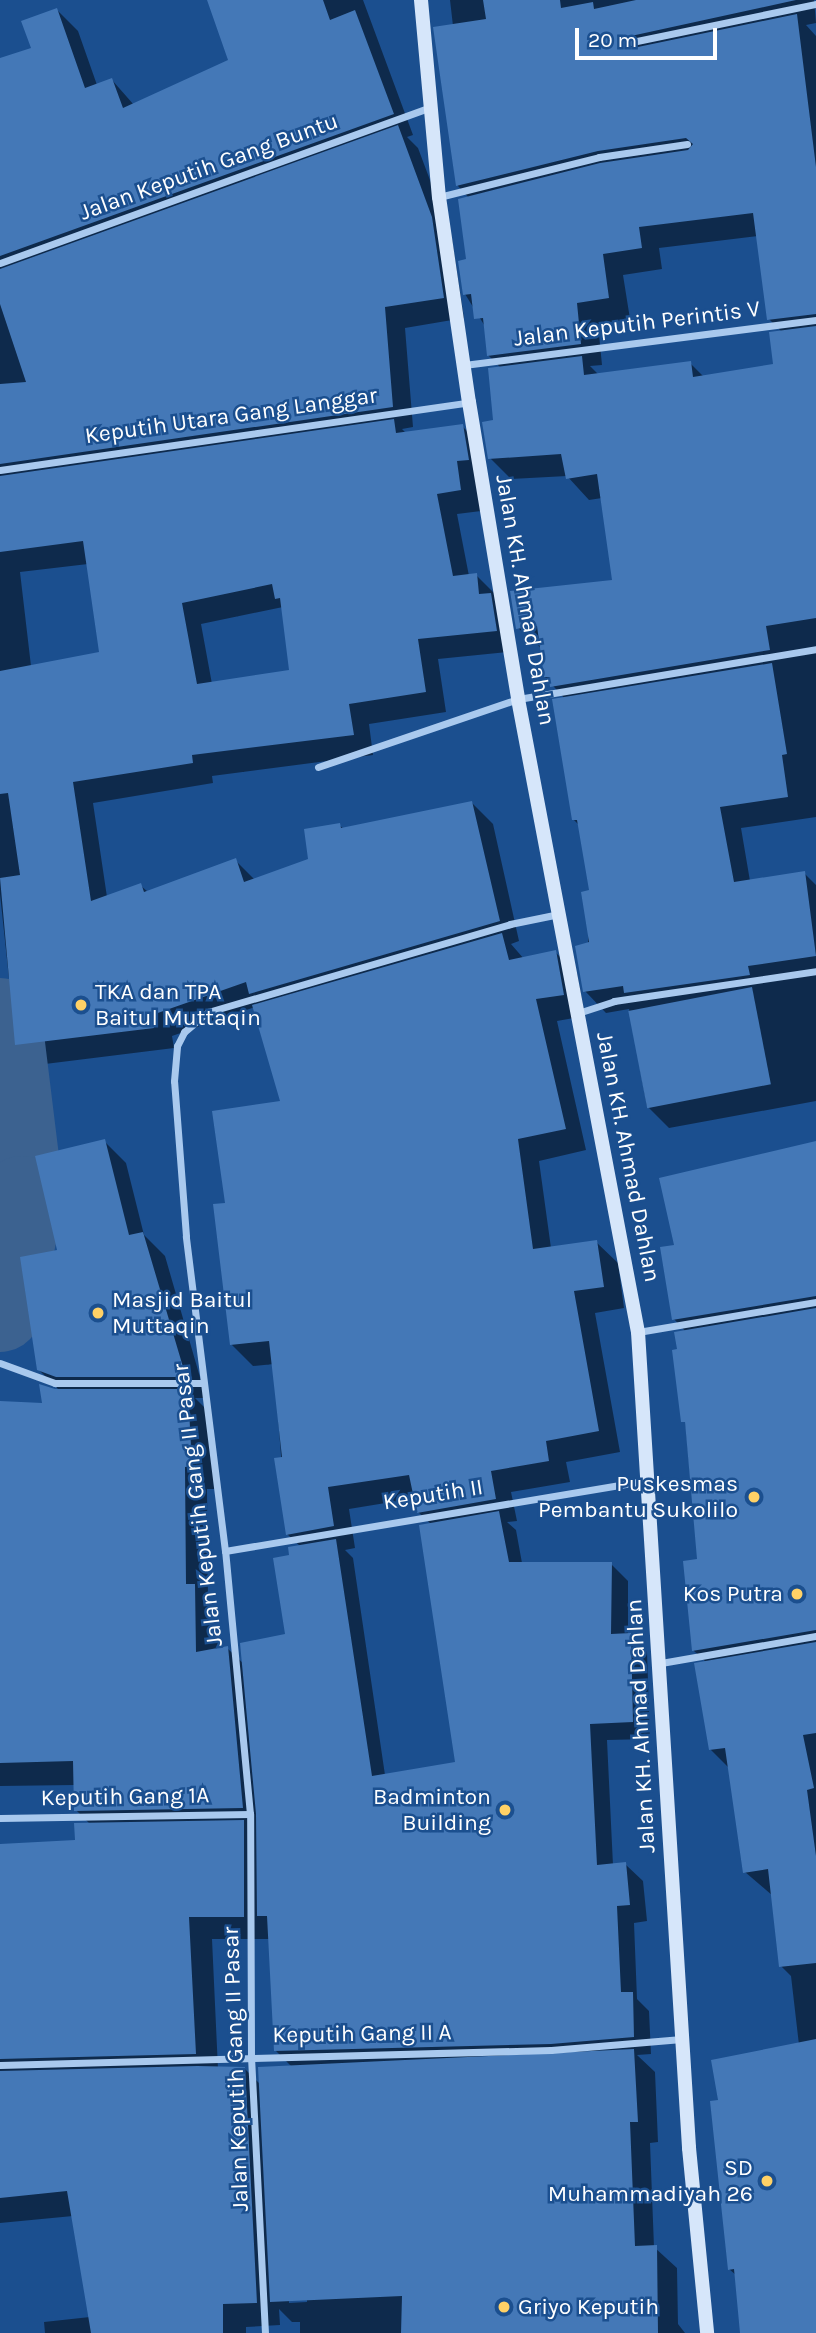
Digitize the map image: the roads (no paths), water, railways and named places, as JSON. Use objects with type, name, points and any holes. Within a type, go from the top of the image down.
[{"type":"street","name":"Jalan KH. Ahmad Dahlan","points":[[421,0],[439,197],[468,402],[518,699],[562,914],[638,1332],[661,1663],[682,2039],[707,2333]]},
{"type":"street","points":[[632,42],[816,4]]},
{"type":"street","name":"Jalan Keputih Gang Buntu","points":[[0,263],[432,107]]},
{"type":"street","points":[[439,197],[600,157],[687,145]]},
{"type":"street","name":"Jalan Keputih Perintis V","points":[[463,365],[816,320]]},
{"type":"street","name":"Keputih Utara Gang Langgar","points":[[0,470],[468,402]]},
{"type":"street","points":[[318,767],[518,699],[816,649]]},
{"type":"street","name":"Jalan Keputih Gang II Pasar","points":[[265,2333],[251,2056],[250,1814],[225,1551],[203,1383],[174,1081],[177,1046],[184,1032],[208,1012],[510,924],[562,914]]},
{"type":"street","points":[[578,1013],[614,1001],[816,971]]},
{"type":"street","points":[[638,1332],[816,1302]]},
{"type":"street","points":[[0,1363],[33,1378],[79,1384],[203,1383]]},
{"type":"street","name":"Keputih II","points":[[225,1551],[648,1480]]},
{"type":"street","points":[[661,1663],[816,1636]]},
{"type":"street","name":"Keputih Gang 1A","points":[[0,1818],[250,1814]]},
{"type":"street","name":"Keputih Gang II A","points":[[0,2065],[251,2056],[551,2050],[682,2039]]},
{"type":"waterway","points":[[0,1020],[22,1198],[0,1310]]},
{"type":"place","name":"TKA dan TPA Baitul Muttaqin","points":[[81,1005]]},
{"type":"place","name":"Masjid Baitul Muttaqin","points":[[98,1313]]},
{"type":"place","name":"Puskesmas Pembantu Sukolilo","points":[[754,1497]]},
{"type":"place","name":"Kos Putra","points":[[797,1594]]},
{"type":"place","name":"Badminton Building","points":[[505,1810]]},
{"type":"place","name":"SD Muhammadiyah 26","points":[[767,2181]]},
{"type":"place","name":"Griyo Keputih","points":[[504,2307]]}]
